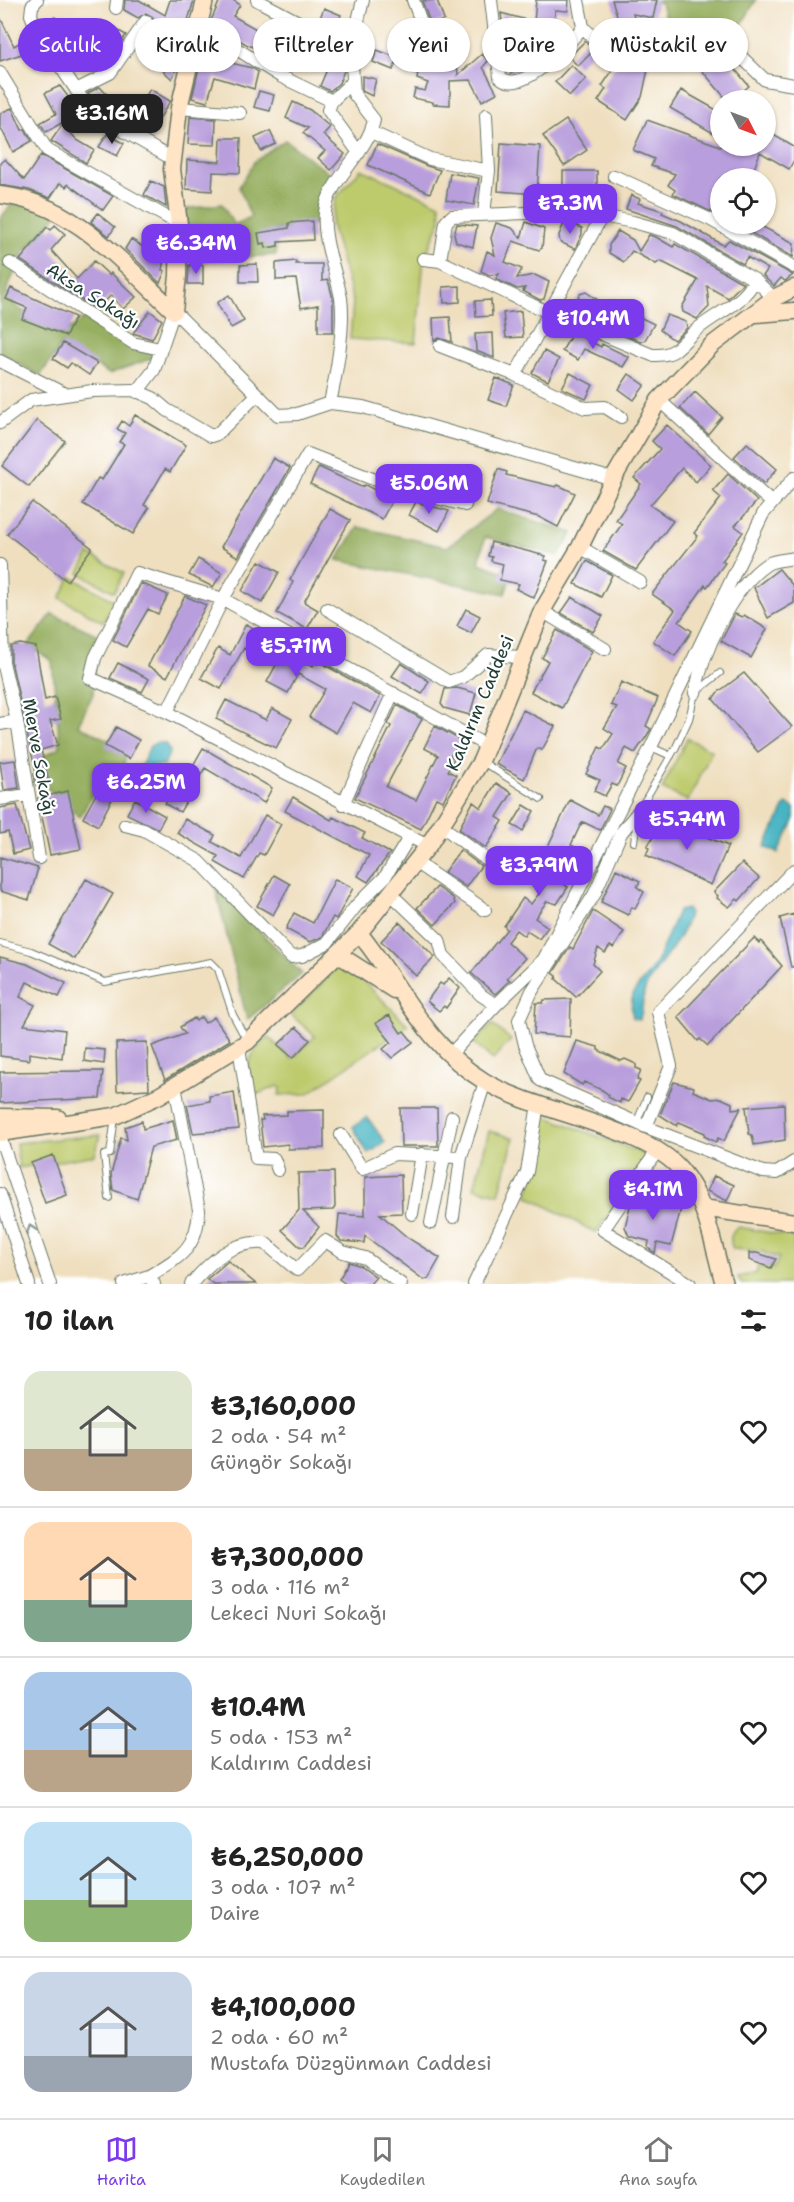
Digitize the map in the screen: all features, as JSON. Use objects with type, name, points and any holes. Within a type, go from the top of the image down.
[{"type":"street","points":[[37,0],[32,6],[31,15],[40,36],[91,112],[174,160]]},
{"type":"street","points":[[202,18],[205,0]]},
{"type":"street","points":[[258,0],[291,18]]},
{"type":"street","points":[[359,18],[363,0]]},
{"type":"street","points":[[413,0],[420,18]]},
{"type":"street","points":[[491,0],[500,77],[507,83],[513,83],[529,76],[560,53],[583,27]]},
{"type":"street","points":[[578,0],[583,27],[611,57],[626,46],[660,37],[723,39],[765,80],[794,85]]},
{"type":"street","points":[[76,90],[110,73],[135,37]]},
{"type":"street","points":[[241,52],[270,71],[332,101]]},
{"type":"street","points":[[138,392],[154,370],[174,311],[178,276],[179,224],[172,169],[179,108],[188,72]]},
{"type":"street","points":[[330,403],[337,368],[341,301],[326,234],[325,212],[330,196],[359,153],[371,132],[374,120],[356,98],[352,72]]},
{"type":"street","points":[[0,73],[47,150],[179,224]]},
{"type":"street","points":[[352,82],[332,101],[328,110],[359,153]]},
{"type":"street","points":[[179,108],[240,113]]},
{"type":"street","points":[[484,214],[489,171],[486,115]]},
{"type":"street","points":[[371,132],[430,159],[489,171]]},
{"type":"street","points":[[614,176],[711,220],[794,267]]},
{"type":"street","points":[[0,195],[22,197],[62,213],[96,238],[174,311],[278,415],[297,414],[330,403],[363,407],[613,479]]},
{"type":"street","points":[[440,261],[446,222],[452,216],[577,211],[673,233],[755,280],[785,292],[785,302],[793,312]]},
{"type":"street","points":[[515,375],[602,216]]},
{"type":"street","points":[[423,259],[440,261],[548,312],[652,355],[676,350],[696,330],[748,294],[755,280]]},
{"type":"street","name":"Aksa Sokağı","points":[[10,263],[133,343],[145,348],[160,348]]},
{"type":"street","name":"Kaldırım Caddesi","points":[[0,1135],[115,1116],[175,1086],[243,1045],[339,955],[392,895],[442,826],[484,753],[521,657],[542,611],[580,547],[613,479],[659,400],[712,345],[785,292]]},
{"type":"street","points":[[756,314],[793,312]]},
{"type":"street","points":[[440,346],[515,375],[585,408],[604,407],[621,417]]},
{"type":"street","points":[[0,361],[64,394]]},
{"type":"street","points":[[0,423],[31,400],[93,391],[138,392],[153,398],[211,436],[217,434],[257,395]]},
{"type":"street","points":[[659,400],[772,503]]},
{"type":"street","points":[[167,712],[223,599],[308,454],[399,489],[465,505]]},
{"type":"street","points":[[449,1056],[496,1005],[544,959],[651,747],[763,514],[794,478]]},
{"type":"street","points":[[580,547],[640,582]]},
{"type":"street","points":[[695,693],[709,648],[734,601],[750,579],[769,563],[794,558]]},
{"type":"street","name":"Merve Sokağı","points":[[0,565],[1,662],[17,721],[27,795],[39,858]]},
{"type":"street","points":[[428,846],[167,712],[90,678],[95,658],[136,573],[223,599],[393,693],[484,753]]},
{"type":"street","points":[[327,609],[449,682],[463,677],[488,655],[521,657]]},
{"type":"street","points":[[542,611],[605,649]]},
{"type":"street","points":[[343,804],[393,693]]},
{"type":"street","points":[[0,724],[17,721]]},
{"type":"street","points":[[0,799],[27,795]]},
{"type":"street","points":[[638,812],[621,833],[594,895],[532,991],[519,1020],[525,1045],[540,1080],[638,1129],[657,1151],[681,1169],[703,1208],[724,1284]]},
{"type":"street","points":[[125,825],[144,830],[200,861],[291,957],[302,956],[327,943],[356,906],[385,877],[410,836]]},
{"type":"street","points":[[442,826],[508,876]]},
{"type":"street","points":[[416,862],[485,910]]},
{"type":"street","points":[[638,1129],[671,1066],[658,1012],[794,870]]},
{"type":"street","points":[[392,895],[439,940],[443,955],[481,995],[496,1005]]},
{"type":"street","points":[[359,933],[400,994],[449,1056],[485,1082],[538,1104],[638,1129],[763,1172],[777,1173],[794,1162]]},
{"type":"street","points":[[339,955],[400,994]]},
{"type":"street","points":[[243,1045],[256,1158],[274,1159],[278,1170]]},
{"type":"street","points":[[453,1217],[461,1157],[485,1082]]},
{"type":"street","points":[[124,1284],[151,1280],[192,1244],[198,1231],[199,1210],[175,1086]]},
{"type":"street","points":[[470,1283],[527,1172],[538,1104]]},
{"type":"street","name":"Kaldırım Caddesi","points":[[0,1117],[98,1119]]},
{"type":"street","points":[[431,1223],[452,1117]]},
{"type":"street","points":[[0,1135],[50,1284]]},
{"type":"street","points":[[341,1135],[362,1169],[394,1154],[461,1157]]},
{"type":"street","points":[[657,1151],[603,1230],[690,1284]]},
{"type":"street","points":[[412,1214],[422,1154]]},
{"type":"street","points":[[0,1194],[29,1284]]},
{"type":"street","points":[[703,1208],[794,1222]]},
{"type":"street","points":[[191,1284],[208,1263],[243,1244],[265,1243],[297,1270],[325,1241],[343,1252],[365,1258],[401,1284]]},
{"type":"lane","points":[[634,842],[638,812],[689,719],[695,693],[720,673]]},
{"type":"lane","points":[[651,747],[670,756]]},
{"type":"lane","points":[[484,753],[541,799]]},
{"type":"lane","points":[[0,943],[31,951],[105,982],[211,962],[218,969],[243,1045]]},
{"type":"lane","points":[[638,1129],[648,1097]]},
{"type":"lane","points":[[109,1197],[104,1155],[110,1154],[115,1116]]},
{"type":"green space","points":[[650,0],[756,0],[745,18],[665,18],[661,3]]},
{"type":"green space","points":[[285,140],[334,177],[320,223],[275,230],[276,255],[186,261],[186,209],[222,204],[234,225],[251,217],[239,187],[254,162]]},
{"type":"green space","points":[[361,169],[440,204],[441,220],[424,258],[416,343],[350,339],[353,302],[331,224],[336,198]]},
{"type":"green space","points":[[16,199],[57,215],[24,252],[6,291],[15,306],[61,336],[89,315],[158,356],[109,374],[62,344],[40,376],[0,353],[0,219]]},
{"type":"green space","points":[[497,509],[573,533],[558,556],[485,537],[479,563],[511,575],[505,594],[337,560],[358,527],[447,547]]},
{"type":"green space","points":[[89,554],[124,573],[114,592],[79,573]]},
{"type":"green space","points":[[71,577],[115,601],[103,622],[60,598]]},
{"type":"green space","points":[[52,614],[98,635],[93,694],[78,725],[128,750],[117,787],[94,791],[80,817],[44,785],[41,757],[60,747],[52,661],[28,645]]},
{"type":"green space","points":[[687,738],[712,751],[688,801],[662,789]]},
{"type":"green space","points":[[215,886],[302,974],[247,1020]]},
{"type":"green space","points":[[344,966],[352,970],[408,1025],[307,1094],[279,1095],[281,1088],[278,1086],[252,1096],[249,1063],[255,1051],[268,1037],[292,1059],[315,1036],[291,1015],[336,969]]},
{"type":"green space","points":[[492,1024],[511,1040],[493,1060],[474,1043]]},
{"type":"green space","points":[[542,1115],[647,1155],[596,1233],[528,1196]]},
{"type":"green space","points":[[489,1131],[514,1138],[499,1194],[474,1188]]},
{"type":"green space","points":[[100,1135],[95,1155],[19,1168],[16,1143]]},
{"type":"green space","points":[[738,1227],[794,1237],[794,1284],[741,1284],[738,1277],[757,1273],[757,1266],[774,1268],[779,1258],[760,1251],[733,1249],[731,1237]]},
{"type":"water","points":[[165,743],[170,751],[164,766],[152,766],[149,772],[143,772],[141,767],[150,746]]},
{"type":"water","points":[[786,804],[794,808],[794,821],[778,853],[765,847]]},
{"type":"water","points":[[687,909],[689,913],[686,924],[645,990],[639,1020],[633,1018],[631,1008],[634,994],[655,964],[678,911]]},
{"type":"water","points":[[367,1117],[385,1142],[368,1154],[353,1127]]},
{"type":"building","points":[[125,0],[139,0],[165,15],[170,0],[194,0],[189,18],[153,18],[146,13],[138,18],[124,10]]},
{"type":"building","points":[[220,0],[233,0],[240,5],[233,16],[237,18],[212,18]]},
{"type":"building","points":[[437,0],[443,18],[428,18],[422,1]]},
{"type":"building","points":[[536,0],[569,0],[568,11],[555,10],[555,18],[534,18]]},
{"type":"building","points":[[612,0],[657,0],[653,18],[633,14],[634,18],[618,18]]},
{"type":"building","points":[[324,8],[341,15],[340,18],[320,18]]},
{"type":"building","points":[[501,13],[519,18],[502,18]]},
{"type":"building","points":[[0,17],[14,46],[18,44],[18,55],[0,61]]},
{"type":"building","points":[[241,20],[253,27],[253,47],[241,41]]},
{"type":"building","points":[[585,41],[589,45],[589,55],[578,66],[577,65],[577,49]]},
{"type":"building","points":[[377,50],[387,54],[387,68],[375,63]]},
{"type":"building","points":[[482,54],[482,72],[486,72],[497,93],[482,101],[471,80],[450,81],[450,105],[433,104],[433,102],[413,98],[415,89],[425,91],[428,83],[417,79],[418,73],[413,73],[458,72],[458,75],[461,72],[470,72],[470,64]]},
{"type":"building","points":[[241,65],[252,68],[253,72],[258,72],[254,89],[215,77],[207,102],[192,98],[198,72],[241,72]]},
{"type":"building","points":[[577,71],[586,79],[570,96],[555,82],[564,72]]},
{"type":"building","points":[[165,72],[175,72],[172,79]]},
{"type":"building","points":[[326,72],[344,72],[339,83],[330,91],[320,86]]},
{"type":"building","points":[[611,72],[647,72],[642,97],[627,120],[598,101],[606,89],[602,86]]},
{"type":"building","points":[[703,72],[737,72],[749,86],[744,90],[719,90]]},
{"type":"building","points":[[362,76],[376,79],[372,96],[362,91]]},
{"type":"building","points":[[60,86],[84,118],[68,130],[77,140],[94,150],[86,163],[51,141],[65,121],[46,132],[40,123],[56,114],[45,93]]},
{"type":"building","points":[[100,87],[113,101],[103,110],[97,106],[88,93]]},
{"type":"building","points":[[150,89],[170,101],[149,136],[133,127],[146,106],[141,104]]},
{"type":"building","points":[[681,90],[710,106],[710,131],[670,108]]},
{"type":"building","points":[[259,91],[274,95],[270,111],[254,107]]},
{"type":"building","points":[[293,102],[310,110],[330,127],[323,135],[345,154],[331,170],[318,158],[325,151],[303,133],[308,128],[286,118]]},
{"type":"building","points":[[12,108],[22,130],[25,129],[32,141],[13,152],[0,126],[0,113]]},
{"type":"building","points":[[190,117],[216,119],[215,145],[188,144]]},
{"type":"building","points":[[566,120],[587,150],[564,166],[543,136]]},
{"type":"building","points":[[647,120],[710,142],[710,156],[759,156],[754,168],[710,168],[710,211],[673,194],[675,190],[668,185],[675,174],[651,166],[654,159],[633,150]]},
{"type":"building","points":[[270,131],[276,144],[261,151],[255,138]]},
{"type":"building","points":[[107,134],[124,143],[117,156],[99,147]]},
{"type":"building","points":[[776,136],[794,147],[794,160],[789,169],[767,156],[776,156]]},
{"type":"building","points":[[221,138],[241,138],[240,173],[213,172],[212,191],[186,189],[187,160],[220,162]]},
{"type":"building","points":[[501,143],[540,146],[537,194],[498,191]]},
{"type":"building","points":[[377,144],[440,170],[430,193],[368,165]]},
{"type":"building","points":[[41,155],[113,196],[103,210],[68,184],[66,187],[60,183],[50,198],[29,190],[0,185],[0,163],[5,159],[24,180]]},
{"type":"building","points":[[563,171],[597,171],[597,195],[563,194]]},
{"type":"building","points":[[450,173],[479,178],[474,205],[446,200]]},
{"type":"building","points":[[151,181],[164,187],[166,207],[144,195]]},
{"type":"building","points":[[631,195],[640,199],[638,203],[663,211],[662,213],[723,245],[729,240],[793,275],[785,281],[781,278],[774,286],[763,276],[768,269],[747,257],[743,264],[677,226],[626,209]]},
{"type":"building","points":[[98,213],[115,227],[109,236],[91,222]]},
{"type":"building","points":[[312,221],[313,240],[278,242],[278,246],[266,248],[265,243],[260,244],[258,233],[289,228],[289,223]]},
{"type":"building","points":[[565,221],[582,228],[582,234],[575,249],[560,242],[559,235]]},
{"type":"building","points":[[526,222],[544,229],[542,248],[539,250],[513,241],[505,262],[522,269],[517,278],[535,275],[549,282],[544,299],[540,300],[523,291],[525,288],[517,289],[496,279],[499,274],[489,275],[481,271],[487,251],[495,255],[491,238],[496,223],[512,228],[521,238]]},
{"type":"building","points":[[457,224],[477,226],[473,247],[456,242],[454,234]]},
{"type":"building","points":[[55,225],[65,234],[51,250],[77,279],[94,261],[109,275],[111,273],[136,297],[123,309],[111,295],[97,310],[20,260],[47,227],[51,230]]},
{"type":"building","points":[[618,231],[633,240],[639,251],[649,235],[656,237],[673,247],[675,244],[743,283],[728,298],[707,286],[709,307],[697,319],[683,312],[682,307],[698,280],[660,261],[656,264],[632,251],[624,262],[609,253],[609,245]]},
{"type":"building","points":[[753,234],[776,234],[794,243],[793,257]]},
{"type":"building","points":[[131,239],[148,250],[148,245],[166,248],[162,270],[165,271],[160,283],[125,249]]},
{"type":"building","points":[[296,261],[296,264],[322,264],[322,281],[328,280],[333,299],[333,332],[318,332],[318,305],[301,308],[296,279],[276,280],[276,263]]},
{"type":"building","points":[[257,264],[258,282],[240,282],[240,265]]},
{"type":"building","points":[[189,265],[203,265],[203,284],[188,284]]},
{"type":"building","points":[[460,286],[460,302],[444,303],[443,287]]},
{"type":"building","points":[[11,288],[75,317],[66,336],[22,319],[27,308],[6,299]]},
{"type":"building","points":[[586,292],[607,306],[613,304],[654,324],[645,340],[641,342],[570,310],[580,294]]},
{"type":"building","points":[[229,295],[244,321],[231,328],[217,303]]},
{"type":"building","points":[[491,300],[492,316],[476,317],[475,301]]},
{"type":"building","points":[[150,311],[162,320],[152,339],[133,333]]},
{"type":"building","points":[[521,311],[523,337],[506,338],[503,313]]},
{"type":"building","points":[[667,315],[686,322],[687,328],[674,340],[660,330]]},
{"type":"building","points":[[450,317],[452,342],[439,338],[434,341],[433,318]]},
{"type":"building","points":[[573,332],[601,347],[602,344],[629,357],[623,367],[584,349],[578,360],[562,351]]},
{"type":"building","points":[[493,333],[494,358],[476,351],[475,334]]},
{"type":"building","points":[[63,343],[97,363],[89,375],[71,363],[67,368],[53,359]]},
{"type":"building","points":[[544,351],[559,359],[548,381],[532,373]]},
{"type":"building","points":[[570,373],[593,385],[586,399],[562,388]]},
{"type":"building","points":[[629,374],[645,385],[634,400],[619,389]]},
{"type":"building","points":[[496,378],[514,385],[506,406],[488,400]]},
{"type":"building","points":[[695,392],[722,417],[708,434],[680,408]]},
{"type":"building","points":[[135,415],[186,445],[170,472],[165,469],[144,505],[149,508],[133,534],[83,504],[98,478],[102,480],[124,444],[119,442],[125,433],[117,429],[122,421],[129,426]]},
{"type":"building","points":[[37,420],[65,441],[29,487],[2,466]]},
{"type":"building","points":[[667,425],[711,465],[696,482],[682,468],[650,505],[673,521],[636,570],[603,551],[622,524],[616,520],[641,484],[634,478],[660,449],[652,441]]},
{"type":"building","points":[[747,443],[777,469],[764,484],[734,457]]},
{"type":"building","points":[[273,458],[290,468],[238,557],[221,547]]},
{"type":"building","points":[[319,467],[393,499],[382,519],[310,484]]},
{"type":"building","points":[[498,469],[507,472],[506,475],[556,487],[558,485],[575,493],[558,527],[539,517],[487,504]]},
{"type":"building","points":[[728,474],[757,501],[735,526],[743,532],[722,561],[725,563],[707,587],[705,585],[679,622],[692,631],[675,656],[653,641],[675,610],[652,594],[698,536],[694,533],[721,498],[713,491]]},
{"type":"building","points":[[32,502],[92,548],[67,581],[7,534]]},
{"type":"building","points":[[416,502],[449,511],[439,531],[409,515]]},
{"type":"building","points":[[330,509],[350,520],[304,602],[318,610],[307,629],[277,613],[293,582],[290,580]]},
{"type":"building","points":[[491,542],[546,556],[544,560],[548,561],[534,598],[516,589],[519,584],[500,580],[503,564],[491,561],[492,557],[488,556]]},
{"type":"building","points":[[198,559],[222,573],[213,587],[189,575]]},
{"type":"building","points":[[259,561],[279,572],[262,603],[242,591]]},
{"type":"building","points":[[587,561],[612,575],[601,597],[575,584]]},
{"type":"building","points":[[779,569],[794,587],[794,603],[768,618],[754,588]]},
{"type":"building","points":[[141,583],[168,595],[158,614],[148,609],[126,647],[113,640]]},
{"type":"building","points":[[185,596],[206,605],[167,677],[148,666]]},
{"type":"building","points":[[572,597],[603,616],[593,632],[561,613]]},
{"type":"building","points":[[466,609],[480,616],[471,633],[457,626]]},
{"type":"building","points":[[735,614],[742,617],[744,615],[767,629],[751,658],[721,641]]},
{"type":"building","points":[[246,624],[277,641],[274,645],[313,666],[316,660],[380,696],[371,713],[353,703],[336,733],[309,717],[325,689],[298,674],[288,693],[267,682],[276,665],[244,648],[221,689],[201,678],[218,648],[230,655]]},
{"type":"building","points":[[557,630],[592,651],[562,708],[531,692],[548,661],[542,658]]},
{"type":"building","points":[[20,644],[36,647],[45,700],[55,697],[61,719],[50,721],[58,745],[41,750],[49,783],[36,785],[34,774],[36,773],[11,661],[11,646]]},
{"type":"building","points":[[118,663],[149,679],[142,692],[110,678]]},
{"type":"building","points":[[401,663],[429,681],[422,694],[392,676]]},
{"type":"building","points":[[744,673],[792,727],[758,752],[713,699],[717,693]]},
{"type":"building","points":[[621,682],[658,698],[646,726],[651,729],[635,753],[626,748],[618,764],[626,768],[617,786],[612,784],[605,796],[594,791],[600,780],[586,774],[599,747],[603,749],[613,734],[604,728],[617,707],[611,705]]},
{"type":"building","points":[[457,688],[476,693],[470,715],[444,708],[441,704],[445,689]]},
{"type":"building","points":[[226,700],[266,720],[272,708],[292,719],[276,748],[216,719]]},
{"type":"building","points":[[397,705],[422,719],[386,787],[416,800],[438,755],[424,748],[435,726],[462,741],[450,756],[454,758],[448,771],[456,775],[443,801],[436,798],[421,829],[355,798],[391,726],[388,724]]},
{"type":"building","points":[[523,710],[555,726],[542,750],[537,748],[524,779],[496,764]]},
{"type":"building","points":[[116,727],[139,740],[129,759],[105,746]]},
{"type":"building","points":[[203,748],[272,788],[264,803],[205,768],[180,812],[165,804],[183,774],[187,776]]},
{"type":"building","points":[[15,760],[19,788],[4,790],[0,762]]},
{"type":"building","points":[[496,783],[512,793],[497,817],[503,821],[486,848],[459,829],[473,802],[481,808]]},
{"type":"building","points":[[100,787],[114,795],[98,826],[83,818]]},
{"type":"building","points":[[68,791],[81,849],[50,855],[38,798]]},
{"type":"building","points":[[293,797],[331,820],[333,817],[365,833],[362,838],[390,853],[368,882],[358,876],[369,855],[285,811]]},
{"type":"building","points":[[135,799],[165,816],[158,829],[127,814]]},
{"type":"building","points":[[570,800],[598,815],[603,806],[610,809],[600,830],[583,822],[580,826],[571,845],[583,851],[565,885],[568,887],[557,904],[547,901],[535,918],[548,927],[539,939],[527,931],[524,936],[516,930],[507,942],[525,958],[507,978],[510,980],[495,994],[471,973],[507,929],[504,926],[523,898],[531,904],[555,873],[539,865]]},
{"type":"building","points":[[17,805],[29,850],[13,854],[8,832],[0,834],[0,808]]},
{"type":"building","points":[[524,805],[534,811],[523,831],[512,825]]},
{"type":"building","points":[[265,815],[281,824],[264,855],[259,853],[244,879],[215,862],[218,856],[177,833],[185,819],[215,835],[212,842],[241,858]]},
{"type":"building","points":[[664,819],[728,846],[711,885],[646,855],[649,848],[647,847]]},
{"type":"building","points":[[460,850],[481,866],[466,887],[444,872]]},
{"type":"building","points":[[0,857],[38,868],[29,900],[0,891]]},
{"type":"building","points":[[742,863],[759,878],[739,901],[737,899],[729,907],[717,898],[714,892]]},
{"type":"building","points":[[616,869],[640,881],[637,887],[644,892],[635,909],[632,907],[628,915],[601,902]]},
{"type":"building","points":[[274,875],[290,884],[273,915],[257,906]]},
{"type":"building","points":[[86,879],[113,894],[75,959],[48,944]]},
{"type":"building","points":[[335,879],[353,888],[336,919],[333,917],[322,937],[310,942],[286,929],[294,913],[313,923]]},
{"type":"building","points":[[437,887],[453,898],[455,903],[435,925],[417,908]]},
{"type":"building","points":[[593,911],[624,932],[614,948],[610,946],[605,953],[598,948],[593,964],[600,971],[576,997],[556,979],[557,976],[553,973],[570,947],[573,949]]},
{"type":"building","points":[[794,914],[794,967],[791,967],[780,918]]},
{"type":"building","points":[[399,922],[435,957],[416,976],[381,941]]},
{"type":"building","points":[[754,938],[759,943],[761,941],[782,966],[708,1046],[700,1039],[698,1041],[678,1017]]},
{"type":"building","points":[[0,957],[27,964],[66,983],[59,997],[27,982],[20,997],[35,1005],[24,1025],[65,1030],[62,1058],[29,1053],[29,1060],[0,1056]]},
{"type":"building","points":[[449,978],[460,988],[446,1008],[444,1006],[439,1011],[427,1001],[440,983],[443,985]]},
{"type":"building","points":[[571,999],[570,1037],[534,1034],[536,1003],[543,1003],[544,1000]]},
{"type":"building","points":[[389,1015],[401,1033],[404,1031],[413,1042],[392,1058],[383,1049],[391,1042],[376,1023]]},
{"type":"building","points":[[201,1017],[205,1023],[214,1017],[230,1040],[165,1080],[152,1046],[185,1034],[180,1027],[194,1018],[196,1021]]},
{"type":"building","points":[[296,1027],[310,1040],[293,1058],[278,1045]]},
{"type":"building","points":[[577,1041],[598,1047],[598,1050],[621,1061],[625,1059],[636,1064],[636,1068],[641,1070],[637,1080],[640,1081],[628,1102],[621,1099],[620,1103],[608,1097],[609,1095],[602,1090],[584,1082],[582,1085],[564,1074]]},
{"type":"building","points":[[147,1042],[149,1089],[117,1091],[116,1043]]},
{"type":"building","points":[[85,1048],[105,1050],[104,1064],[84,1061]]},
{"type":"building","points":[[103,1071],[100,1098],[0,1103],[0,1072]]},
{"type":"building","points":[[674,1082],[694,1087],[693,1091],[712,1099],[721,1098],[732,1103],[732,1109],[741,1108],[724,1141],[718,1138],[716,1142],[704,1136],[705,1133],[679,1122],[677,1126],[660,1115]]},
{"type":"building","points":[[234,1092],[239,1129],[193,1133],[187,1105],[210,1101],[209,1096]]},
{"type":"building","points":[[784,1104],[785,1140],[754,1145],[752,1135],[749,1134],[746,1107]]},
{"type":"building","points":[[400,1108],[437,1108],[438,1146],[401,1146]]},
{"type":"building","points":[[324,1110],[324,1148],[288,1149],[288,1144],[263,1147],[260,1120],[263,1120],[262,1116],[287,1115],[287,1111]]},
{"type":"building","points":[[173,1120],[177,1140],[151,1147],[137,1199],[113,1190],[111,1174],[121,1138],[127,1140],[125,1127],[142,1121],[143,1129]]},
{"type":"building","points":[[53,1155],[67,1195],[45,1203],[31,1163]]},
{"type":"building","points":[[334,1172],[335,1207],[333,1210],[303,1211],[319,1227],[304,1247],[299,1246],[282,1230],[299,1210],[298,1173]]},
{"type":"building","points":[[401,1175],[402,1213],[380,1214],[408,1238],[440,1258],[428,1279],[424,1280],[365,1236],[364,1243],[341,1241],[337,1236],[339,1214],[365,1216],[365,1177]]},
{"type":"building","points":[[714,1176],[734,1185],[727,1201],[707,1191]]},
{"type":"building","points":[[641,1196],[682,1205],[671,1246],[657,1243],[655,1253],[648,1248],[649,1241],[629,1236],[625,1227],[630,1206]]},
{"type":"building","points":[[749,1253],[776,1259],[771,1268],[749,1260]]},
{"type":"building","points":[[228,1261],[256,1284],[213,1284],[207,1279]]},
{"type":"building","points":[[349,1262],[361,1266],[376,1277],[370,1284],[346,1284],[339,1279]]}]
